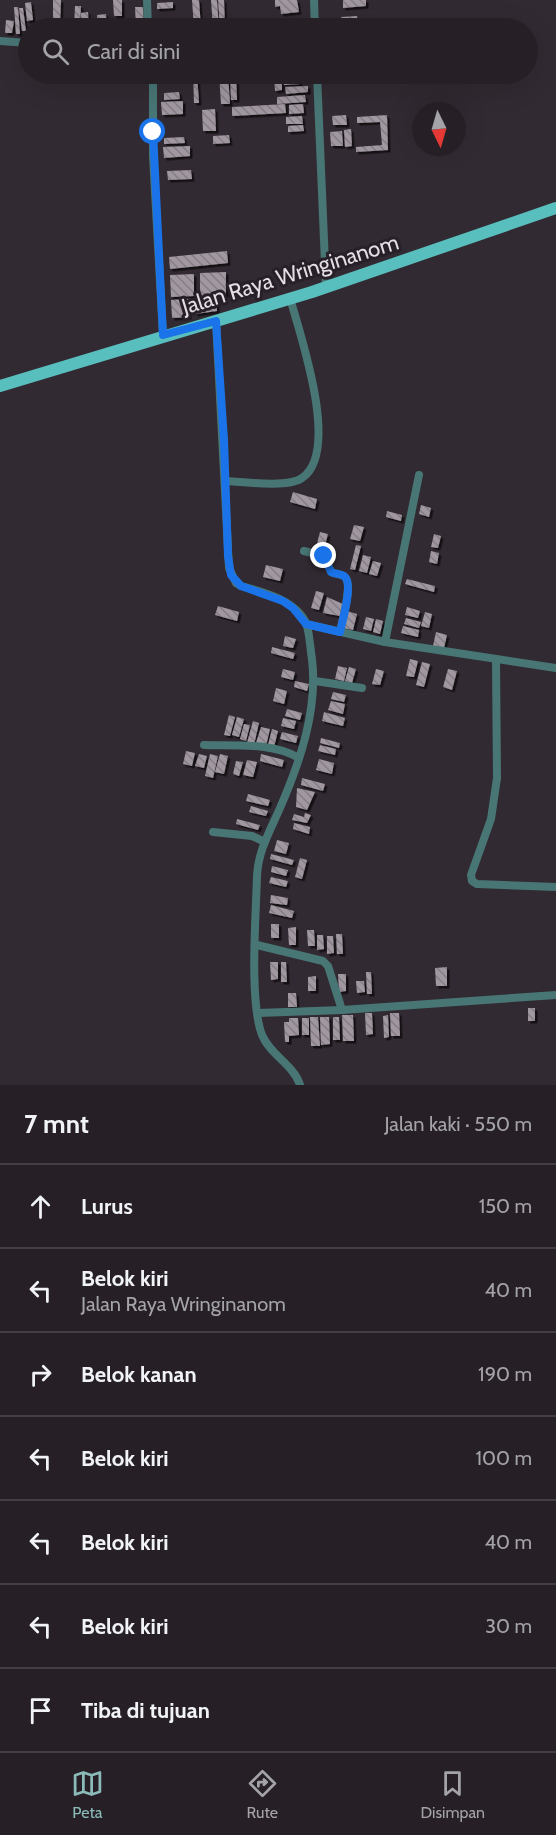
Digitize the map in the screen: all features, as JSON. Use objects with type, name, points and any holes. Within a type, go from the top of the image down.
[{"type":"main road","name":"Jalan Raya Wringinanom","points":[[0,386],[326,287],[556,208]]},
{"type":"street","points":[[147,0],[148,18]]},
{"type":"street","points":[[314,0],[315,18]]},
{"type":"street","points":[[0,41],[18,42]]},
{"type":"street","points":[[153,84],[153,156],[163,335]]},
{"type":"street","points":[[317,84],[326,287]]},
{"type":"street","points":[[225,482],[290,483],[301,479],[312,465],[317,444],[315,385],[290,298]]},
{"type":"street","points":[[216,321],[228,556],[231,575],[241,586],[283,601],[293,608],[306,624],[315,681],[311,712],[299,758],[265,842],[257,873],[255,972],[262,1035],[272,1050],[293,1072],[300,1085]]},
{"type":"street","points":[[385,642],[419,476]]},
{"type":"street","points":[[304,551],[322,555],[331,572],[344,576],[347,580],[348,591],[340,632]]},
{"type":"street","points":[[306,624],[385,642],[556,668]]},
{"type":"street","points":[[496,660],[497,778],[491,819],[471,875],[472,881],[477,884],[556,887]]},
{"type":"street","points":[[315,681],[362,688]]},
{"type":"street","points":[[204,745],[254,747],[283,751],[299,758]]},
{"type":"street","points":[[213,832],[252,836],[265,842]]},
{"type":"street","points":[[257,945],[323,961],[328,966],[342,1010]]},
{"type":"street","points":[[258,1013],[342,1010],[556,995]]},
{"type":"building","points":[[53,0],[61,0],[60,18],[53,18]]},
{"type":"building","points":[[113,0],[122,0],[122,16],[114,16]]},
{"type":"building","points":[[192,0],[199,0],[200,18],[193,18]]},
{"type":"building","points":[[211,0],[217,0],[218,18],[212,18]]},
{"type":"building","points":[[218,0],[224,0],[225,18],[219,18]]},
{"type":"building","points":[[275,0],[297,0],[299,12],[281,14],[280,6],[275,7]]},
{"type":"building","points":[[343,0],[366,0],[366,6],[343,8]]},
{"type":"building","points":[[31,2],[33,18],[27,18],[25,3]]},
{"type":"building","points":[[173,2],[173,8],[157,9],[157,3]]},
{"type":"building","points":[[75,6],[81,6],[80,18],[74,18]]},
{"type":"building","points":[[14,7],[18,7],[18,34],[16,34]]},
{"type":"building","points":[[135,7],[143,7],[144,18],[136,18]]},
{"type":"building","points":[[19,8],[23,8],[24,18],[20,18]]},
{"type":"building","points":[[88,12],[88,18],[81,18],[81,13]]},
{"type":"building","points":[[106,14],[106,18],[97,18],[97,15]]},
{"type":"building","points":[[357,16],[357,18],[341,18]]},
{"type":"building","points":[[6,20],[14,21],[12,33],[5,33]]},
{"type":"building","points":[[193,84],[198,84],[199,103],[194,103]]},
{"type":"building","points":[[220,84],[229,84],[230,104],[221,104]]},
{"type":"building","points":[[230,84],[236,84],[237,100],[231,100]]},
{"type":"building","points":[[274,84],[282,84],[282,90],[275,91]]},
{"type":"building","points":[[308,86],[308,92],[286,94],[285,87]]},
{"type":"building","points":[[179,92],[180,99],[164,100],[164,93]]},
{"type":"building","points":[[305,95],[306,102],[277,104],[277,97]]},
{"type":"building","points":[[183,101],[183,114],[162,115],[161,102]]},
{"type":"building","points":[[285,104],[286,113],[232,116],[232,107]]},
{"type":"building","points":[[303,104],[304,113],[289,114],[289,105]]},
{"type":"building","points":[[215,109],[216,131],[203,131],[202,110]]},
{"type":"building","points":[[346,115],[347,125],[333,125],[332,116]]},
{"type":"building","points":[[387,115],[388,150],[356,152],[356,147],[382,145],[380,122],[357,123],[357,117]]},
{"type":"building","points":[[302,116],[303,124],[286,124],[286,117]]},
{"type":"building","points":[[303,125],[304,131],[288,132],[288,126]]},
{"type":"building","points":[[351,129],[352,146],[345,147],[344,130]]},
{"type":"building","points":[[342,131],[343,146],[331,146],[330,132]]},
{"type":"building","points":[[229,135],[230,143],[213,144],[213,136]]},
{"type":"building","points":[[184,137],[185,143],[164,144],[164,138]]},
{"type":"building","points":[[190,146],[190,156],[164,158],[163,147]]},
{"type":"building","points":[[191,170],[192,179],[168,180],[167,171]]},
{"type":"building","points":[[227,251],[228,263],[170,269],[169,257]]},
{"type":"building","points":[[226,272],[226,295],[200,296],[200,273]]},
{"type":"building","points":[[194,274],[194,296],[171,297],[170,275]]},
{"type":"building","points":[[217,297],[217,311],[195,314],[195,311],[189,312],[189,317],[172,318],[171,300]]},
{"type":"building","points":[[293,492],[317,499],[315,509],[290,502]]},
{"type":"building","points":[[421,505],[431,508],[429,517],[419,514]]},
{"type":"building","points":[[387,511],[402,515],[401,521],[386,517]]},
{"type":"building","points":[[354,525],[364,527],[360,541],[350,539]]},
{"type":"building","points":[[320,532],[328,534],[324,549],[316,547]]},
{"type":"building","points":[[434,534],[441,536],[438,548],[431,547]]},
{"type":"building","points":[[356,545],[361,546],[355,570],[350,569]]},
{"type":"building","points":[[431,551],[439,553],[437,564],[429,562]]},
{"type":"building","points":[[363,555],[371,557],[367,573],[359,571]]},
{"type":"building","points":[[373,561],[381,563],[377,576],[369,574]]},
{"type":"building","points":[[266,565],[283,569],[280,581],[263,577]]},
{"type":"building","points":[[407,579],[435,586],[434,592],[405,584]]},
{"type":"building","points":[[316,591],[324,593],[319,610],[311,608]]},
{"type":"building","points":[[327,597],[343,604],[340,616],[323,613]]},
{"type":"building","points":[[218,606],[239,612],[237,621],[215,615]]},
{"type":"building","points":[[407,607],[420,611],[418,618],[405,615]]},
{"type":"building","points":[[347,611],[357,614],[353,630],[343,628]]},
{"type":"building","points":[[425,612],[432,614],[429,628],[421,626]]},
{"type":"building","points":[[366,617],[374,619],[371,631],[363,629]]},
{"type":"building","points":[[406,618],[421,622],[419,628],[404,624]]},
{"type":"building","points":[[376,619],[383,621],[380,634],[373,632]]},
{"type":"building","points":[[403,626],[419,630],[418,637],[401,633]]},
{"type":"building","points":[[436,632],[447,635],[444,648],[433,646]]},
{"type":"building","points":[[285,636],[296,639],[293,648],[283,646]]},
{"type":"building","points":[[272,647],[295,653],[293,659],[271,653]]},
{"type":"building","points":[[410,659],[418,661],[414,677],[406,676]]},
{"type":"building","points":[[422,662],[430,664],[424,687],[416,685]]},
{"type":"building","points":[[338,666],[347,668],[344,681],[335,679]]},
{"type":"building","points":[[349,667],[356,669],[352,683],[345,681]]},
{"type":"building","points":[[283,669],[295,672],[293,680],[281,677]]},
{"type":"building","points":[[376,669],[384,671],[380,685],[372,684]]},
{"type":"building","points":[[448,669],[457,671],[452,690],[443,687]]},
{"type":"building","points":[[295,681],[309,684],[307,691],[294,687]]},
{"type":"building","points":[[276,688],[287,691],[284,704],[273,701]]},
{"type":"building","points":[[333,692],[346,695],[344,702],[331,699]]},
{"type":"building","points":[[331,701],[345,704],[343,714],[328,710]]},
{"type":"building","points":[[287,709],[302,713],[300,720],[285,716]]},
{"type":"building","points":[[324,712],[345,718],[343,726],[322,721]]},
{"type":"building","points":[[229,715],[235,717],[230,736],[224,735]]},
{"type":"building","points":[[237,717],[244,719],[239,737],[232,735]]},
{"type":"building","points":[[283,718],[296,721],[294,729],[281,726]]},
{"type":"building","points":[[253,721],[259,723],[254,745],[247,743]]},
{"type":"building","points":[[244,724],[250,725],[246,741],[240,739]]},
{"type":"building","points":[[261,727],[270,729],[266,746],[256,743]]},
{"type":"building","points":[[272,729],[278,731],[274,747],[268,745]]},
{"type":"building","points":[[282,732],[298,736],[296,743],[280,739]]},
{"type":"building","points":[[321,738],[340,743],[339,748],[320,743]]},
{"type":"building","points":[[320,745],[336,749],[335,755],[318,751]]},
{"type":"building","points":[[186,751],[195,753],[192,766],[183,764]]},
{"type":"building","points":[[199,754],[207,756],[204,768],[195,766]]},
{"type":"building","points":[[210,754],[218,756],[213,778],[205,776]]},
{"type":"building","points":[[220,754],[228,756],[224,774],[215,772]]},
{"type":"building","points":[[261,754],[284,760],[282,767],[260,761]]},
{"type":"building","points":[[319,759],[334,763],[332,774],[316,770]]},
{"type":"building","points":[[247,760],[257,762],[253,777],[243,775]]},
{"type":"building","points":[[236,761],[243,762],[239,776],[233,774]]},
{"type":"building","points":[[302,778],[325,784],[323,791],[301,785]]},
{"type":"building","points":[[297,788],[315,792],[307,810],[296,807]]},
{"type":"building","points":[[248,794],[270,800],[268,806],[246,801]]},
{"type":"building","points":[[251,806],[268,811],[266,816],[249,812]]},
{"type":"building","points":[[305,813],[311,815],[307,823],[292,820],[294,814],[304,817]]},
{"type":"building","points":[[237,819],[260,825],[258,830],[236,824]]},
{"type":"building","points":[[294,823],[310,827],[309,834],[293,829]]},
{"type":"building","points":[[277,840],[289,843],[286,854],[274,851]]},
{"type":"building","points":[[271,854],[294,860],[292,865],[270,859]]},
{"type":"building","points":[[300,858],[307,860],[302,879],[295,877]]},
{"type":"building","points":[[272,866],[288,870],[286,876],[271,872]]},
{"type":"building","points":[[271,877],[288,881],[286,887],[269,883]]},
{"type":"building","points":[[271,895],[288,898],[287,905],[270,903]]},
{"type":"building","points":[[271,905],[294,911],[292,918],[269,913]]},
{"type":"building","points":[[271,924],[279,924],[279,938],[271,938]]},
{"type":"building","points":[[296,927],[296,945],[289,945],[288,928]]},
{"type":"building","points":[[307,930],[314,930],[315,946],[308,946]]},
{"type":"building","points":[[336,934],[342,934],[343,954],[337,954]]},
{"type":"building","points":[[317,935],[323,935],[324,949],[317,950]]},
{"type":"building","points":[[327,936],[333,936],[334,953],[327,954]]},
{"type":"building","points":[[270,962],[278,962],[278,979],[271,980]]},
{"type":"building","points":[[281,962],[286,962],[287,982],[281,982]]},
{"type":"building","points":[[447,967],[447,986],[436,986],[435,968]]},
{"type":"building","points":[[366,972],[371,972],[372,994],[367,994]]},
{"type":"building","points":[[338,974],[346,974],[346,991],[339,992]]},
{"type":"building","points":[[316,976],[316,991],[308,991],[308,977]]},
{"type":"building","points":[[356,981],[364,981],[365,992],[357,993]]},
{"type":"building","points":[[288,993],[296,993],[297,1007],[288,1007]]},
{"type":"building","points":[[528,1008],[535,1008],[535,1021],[528,1021]]},
{"type":"building","points":[[365,1013],[372,1013],[373,1034],[366,1035]]},
{"type":"building","points":[[390,1013],[399,1013],[400,1036],[391,1036]]},
{"type":"building","points":[[342,1015],[353,1015],[354,1041],[343,1041]]},
{"type":"building","points":[[388,1015],[389,1037],[384,1038],[383,1016]]},
{"type":"building","points":[[310,1017],[318,1017],[320,1046],[311,1046]]},
{"type":"building","points":[[320,1017],[329,1017],[330,1044],[321,1045]]},
{"type":"building","points":[[333,1017],[339,1017],[340,1040],[333,1040]]},
{"type":"building","points":[[289,1018],[298,1018],[299,1035],[289,1036],[289,1042],[285,1042],[284,1022],[289,1022]]},
{"type":"building","points":[[302,1018],[309,1018],[309,1035],[302,1035]]},
{"type":"route","points":[[153,132],[163,335],[216,321],[224,440],[228,556],[231,575],[241,586],[283,601],[293,608],[306,624],[340,632],[348,591],[347,580],[344,576],[331,572],[324,556]]}]
